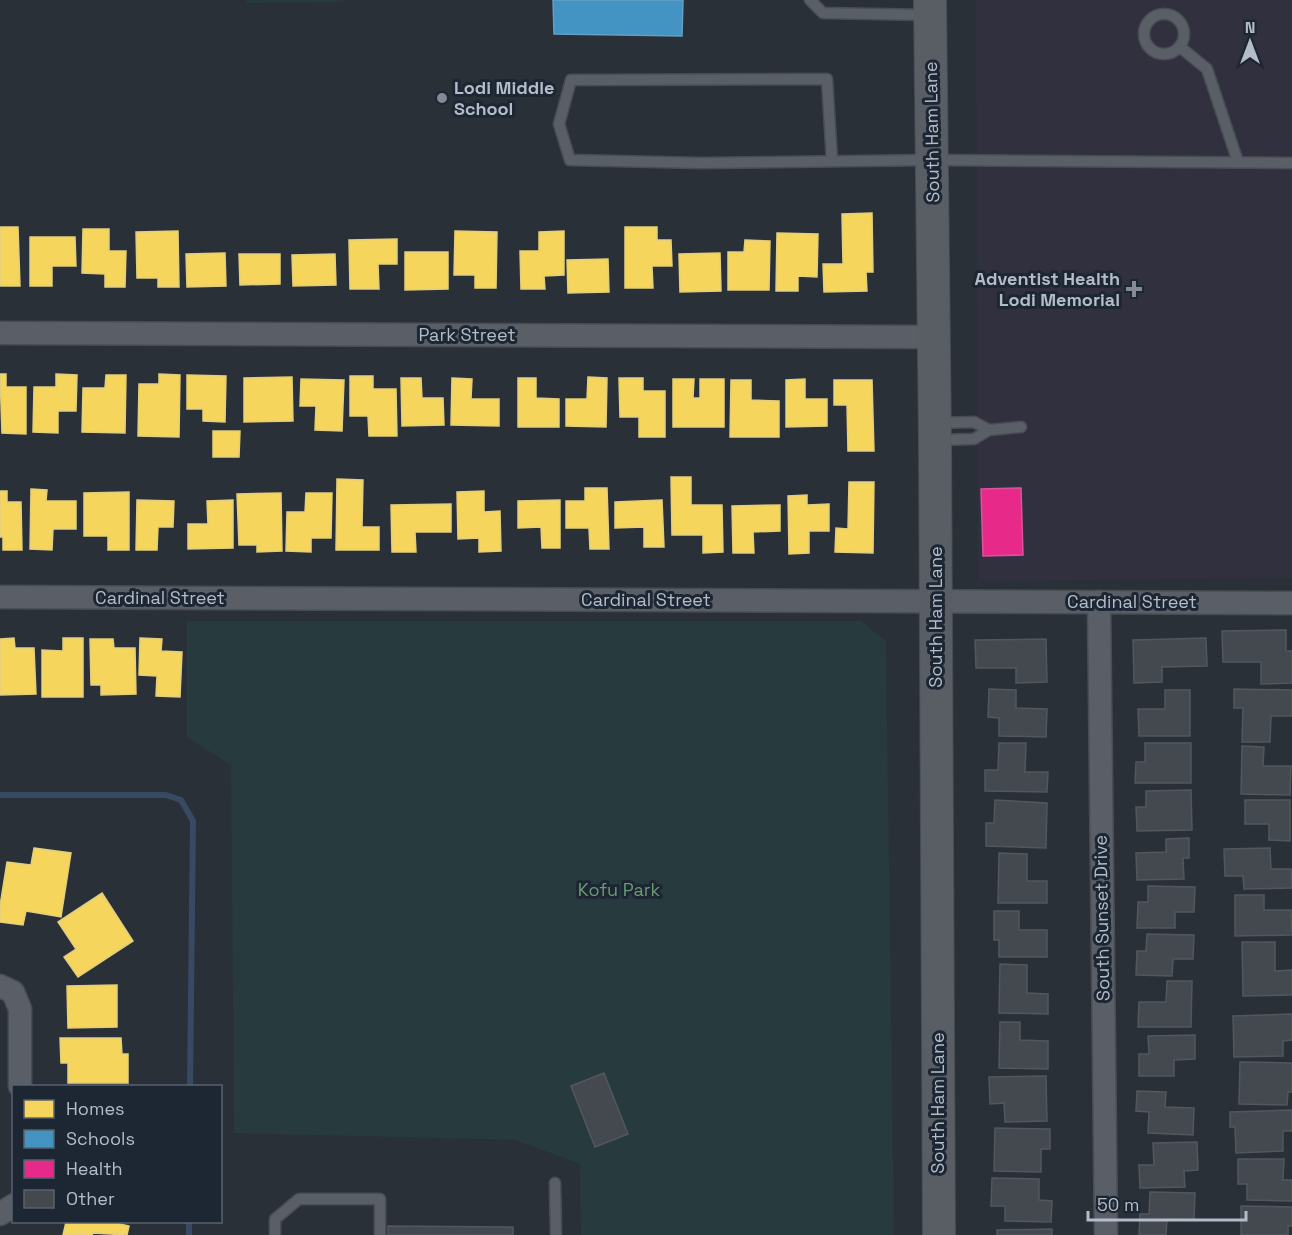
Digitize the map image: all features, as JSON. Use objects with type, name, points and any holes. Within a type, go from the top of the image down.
[{"type":"main road","name":"South Ham Lane","points":[[931,7],[939,1235]]},
{"type":"street","name":"Park Street","points":[[0,333],[934,337]]},
{"type":"street","name":"Cardinal Street","points":[[0,597],[1292,603]]},
{"type":"street","name":"South Sunset Drive","points":[[1099,602],[1106,1235]]},
{"type":"street","points":[[7,989],[20,1009],[20,1085]]},
{"type":"lane","points":[[810,0],[823,13],[931,7]]},
{"type":"lane","points":[[1162,14],[1177,18],[1182,24],[1184,40],[1180,47],[1166,54],[1158,53],[1146,44],[1144,28],[1155,16],[1162,14]]},
{"type":"lane","points":[[1180,47],[1207,69],[1238,162]]},
{"type":"lane","points":[[832,161],[827,79],[571,80],[560,124],[570,160],[701,163],[932,160],[1292,163]]},
{"type":"lane","points":[[935,432],[974,422],[989,430]]},
{"type":"lane","points":[[935,432],[974,439],[989,430],[1021,427]]},
{"type":"lane","points":[[555,1183],[556,1235]]},
{"type":"lane","points":[[275,1235],[276,1219],[299,1199],[347,1198],[380,1199],[380,1235]]},
{"type":"shaded area","name":"Adventist Health Lodi Memorial","points":[[976,0],[1292,0],[1292,578],[978,581]]},
{"type":"green space","points":[[247,0],[343,0],[343,2],[247,3]]},
{"type":"green space","name":"Kofu Park","points":[[187,621],[861,621],[886,641],[894,1235],[581,1235],[580,1164],[516,1140],[234,1133],[231,765],[187,737]]},
{"type":"building: Homes","points":[[872,213],[873,272],[866,272],[867,291],[824,292],[823,264],[843,264],[842,214]]},
{"type":"building: Homes","points":[[0,227],[18,227],[20,286],[0,286]]},
{"type":"building: Homes","points":[[625,227],[657,227],[657,240],[671,240],[672,266],[652,266],[653,288],[625,288]]},
{"type":"building: Homes","points":[[83,229],[109,229],[109,251],[126,251],[125,287],[105,287],[105,274],[82,273]]},
{"type":"building: Homes","points":[[178,231],[179,287],[158,287],[158,278],[137,278],[136,232]]},
{"type":"building: Homes","points":[[455,231],[497,232],[496,288],[475,288],[475,275],[454,275]]},
{"type":"building: Homes","points":[[564,231],[564,275],[544,276],[545,289],[521,289],[520,251],[539,251],[539,232]]},
{"type":"building: Homes","points":[[777,233],[818,234],[817,277],[798,276],[798,291],[776,291]]},
{"type":"building: Homes","points":[[30,237],[75,237],[76,266],[52,266],[52,286],[30,286]]},
{"type":"building: Homes","points":[[397,239],[397,264],[378,264],[379,289],[350,289],[349,240]]},
{"type":"building: Homes","points":[[745,240],[770,241],[769,290],[728,290],[728,252],[744,252]]},
{"type":"building: Homes","points":[[405,252],[448,252],[448,289],[405,290]]},
{"type":"building: Homes","points":[[225,253],[226,286],[187,287],[186,254]]},
{"type":"building: Homes","points":[[720,253],[721,291],[680,292],[679,254]]},
{"type":"building: Homes","points":[[239,254],[280,254],[280,284],[240,285]]},
{"type":"building: Homes","points":[[335,254],[336,285],[293,286],[292,255]]},
{"type":"building: Homes","points":[[608,259],[609,292],[568,293],[567,260]]},
{"type":"building: Homes","points":[[0,374],[6,374],[6,387],[26,387],[26,434],[2,433]]},
{"type":"building: Homes","points":[[56,374],[77,375],[76,411],[58,411],[58,433],[33,432],[34,387],[56,387]]},
{"type":"building: Homes","points":[[159,374],[180,375],[179,437],[138,436],[139,384],[159,384]]},
{"type":"building: Homes","points":[[106,375],[126,375],[125,433],[82,432],[83,388],[105,388]]},
{"type":"building: Homes","points":[[187,375],[226,376],[225,422],[203,421],[203,409],[187,409]]},
{"type":"building: Homes","points":[[350,376],[373,376],[373,389],[396,389],[397,436],[369,436],[368,416],[350,416]]},
{"type":"building: Homes","points":[[292,377],[293,421],[244,422],[244,378]]},
{"type":"building: Homes","points":[[588,377],[607,378],[606,427],[566,426],[566,399],[587,399]]},
{"type":"building: Homes","points":[[401,378],[421,378],[422,398],[443,398],[444,425],[402,426]]},
{"type":"building: Homes","points":[[452,378],[472,379],[471,399],[499,399],[499,426],[451,425]]},
{"type":"building: Homes","points":[[518,378],[536,378],[536,398],[559,399],[559,427],[518,427]]},
{"type":"building: Homes","points":[[619,378],[643,378],[643,391],[665,391],[665,437],[639,437],[639,417],[620,417]]},
{"type":"building: Homes","points":[[301,379],[344,380],[342,431],[315,430],[316,406],[300,406]]},
{"type":"building: Homes","points":[[673,379],[694,379],[693,398],[700,398],[700,379],[724,379],[724,427],[673,427]]},
{"type":"building: Homes","points":[[805,379],[805,399],[827,399],[827,426],[786,427],[786,380]]},
{"type":"building: Homes","points":[[731,380],[751,380],[751,400],[779,401],[779,437],[730,437]]},
{"type":"building: Homes","points":[[834,380],[872,380],[874,451],[848,451],[847,405],[834,405]]},
{"type":"building: Homes","points":[[213,431],[240,431],[239,457],[213,457]]},
{"type":"building: Homes","points":[[671,477],[691,477],[691,505],[722,505],[723,552],[703,553],[703,535],[672,535]]},
{"type":"building: Homes","points":[[337,479],[363,480],[362,527],[379,527],[379,550],[336,550]]},
{"type":"building: Homes","points":[[849,482],[874,482],[873,553],[835,552],[836,528],[848,529]]},
{"type":"building: Homes","points":[[585,488],[607,488],[609,549],[590,549],[589,528],[566,528],[566,501],[585,501]]},
{"type":"building: Homes","points":[[31,489],[47,490],[46,501],[76,501],[76,529],[53,529],[52,550],[30,549]]},
{"type":"building: Homes","points":[[0,491],[7,491],[7,502],[21,502],[22,550],[3,550],[3,537],[0,537]]},
{"type":"building: Homes","points":[[484,491],[484,512],[500,511],[501,551],[479,552],[479,538],[458,539],[457,492]]},
{"type":"building: Homes","points":[[129,492],[129,550],[108,550],[108,536],[84,536],[84,493]]},
{"type":"building: Homes","points":[[281,493],[282,551],[257,552],[257,545],[239,545],[237,494]]},
{"type":"building: Homes","points":[[306,493],[332,493],[331,538],[311,538],[311,552],[286,551],[287,512],[305,512]]},
{"type":"building: Homes","points":[[807,495],[807,505],[829,504],[829,531],[809,531],[809,553],[789,554],[788,496]]},
{"type":"building: Homes","points":[[137,500],[174,501],[173,527],[158,527],[157,550],[136,550]]},
{"type":"building: Homes","points":[[233,500],[233,548],[188,549],[188,524],[208,524],[207,501]]},
{"type":"building: Homes","points":[[560,500],[560,548],[542,548],[541,527],[518,528],[518,501]]},
{"type":"building: Homes","points":[[662,500],[664,547],[644,547],[644,527],[615,528],[615,502]]},
{"type":"building: Homes","points":[[451,504],[451,532],[415,532],[416,552],[392,552],[391,505]]},
{"type":"building: Homes","points":[[780,505],[780,531],[753,532],[754,553],[733,553],[732,506]]},
{"type":"building: Homes","points":[[14,638],[15,648],[34,648],[36,694],[0,695],[0,639]]},
{"type":"building: Homes","points":[[63,638],[83,638],[83,697],[42,697],[42,650],[63,651]]},
{"type":"building: Homes","points":[[140,638],[162,639],[161,651],[182,652],[180,697],[156,696],[157,676],[139,675]]},
{"type":"building: Homes","points":[[90,639],[113,639],[114,648],[135,648],[136,694],[101,695],[101,685],[91,685]]},
{"type":"building: Homes","points":[[34,848],[71,853],[61,917],[26,911],[23,925],[0,922],[0,906],[7,862],[31,865]]},
{"type":"building: Homes","points":[[102,893],[133,941],[78,977],[64,957],[76,949],[58,922]]},
{"type":"building: Homes","points":[[117,985],[117,1027],[68,1028],[67,986]]},
{"type":"building: Homes","points":[[60,1038],[121,1038],[122,1054],[128,1054],[128,1083],[68,1083],[68,1063],[61,1063]]},
{"type":"building: Homes","points":[[66,1223],[120,1223],[129,1226],[127,1235],[93,1233],[92,1235],[63,1235]]},
{"type":"building: Schools","points":[[553,0],[683,0],[682,36],[554,34]]},
{"type":"building: Health","points":[[1021,488],[1023,555],[983,556],[981,489]]},
{"type":"building: Other","points":[[1286,630],[1286,651],[1292,651],[1292,683],[1261,684],[1261,662],[1223,662],[1222,631]]},
{"type":"building: Other","points":[[1206,638],[1207,666],[1162,667],[1162,682],[1134,683],[1133,640]]},
{"type":"building: Other","points":[[1046,639],[1047,682],[1016,683],[1016,668],[976,668],[975,640]]},
{"type":"building: Other","points":[[989,689],[1016,690],[1016,708],[1047,709],[1046,737],[999,736],[999,718],[988,717]]},
{"type":"building: Other","points":[[1234,689],[1292,690],[1292,716],[1271,716],[1270,742],[1242,742],[1243,708],[1234,708]]},
{"type":"building: Other","points":[[1165,690],[1190,690],[1190,736],[1139,736],[1138,709],[1165,709]]},
{"type":"building: Other","points":[[999,743],[1026,743],[1025,772],[1048,772],[1047,792],[985,791],[985,770],[998,770]]},
{"type":"building: Other","points":[[1145,743],[1191,743],[1191,783],[1135,783],[1136,762],[1145,762]]},
{"type":"building: Other","points":[[1242,746],[1264,747],[1263,766],[1291,766],[1290,795],[1241,794]]},
{"type":"building: Other","points":[[1191,790],[1192,830],[1137,831],[1136,807],[1146,807],[1146,791]]},
{"type":"building: Other","points":[[995,800],[1047,803],[1046,848],[986,846],[986,823],[994,823]]},
{"type":"building: Other","points":[[1245,800],[1290,800],[1290,841],[1269,840],[1269,824],[1245,824]]},
{"type":"building: Other","points":[[1189,838],[1189,858],[1183,858],[1184,879],[1137,880],[1136,853],[1166,852],[1166,839]]},
{"type":"building: Other","points":[[1270,848],[1271,869],[1291,869],[1292,888],[1244,889],[1243,876],[1225,876],[1224,849]]},
{"type":"building: Other","points":[[999,853],[1027,854],[1027,881],[1047,881],[1047,903],[998,903]]},
{"type":"building: Other","points":[[1148,886],[1195,887],[1194,912],[1175,912],[1175,928],[1137,928],[1138,902],[1148,902]]},
{"type":"building: Other","points":[[1235,895],[1264,895],[1264,910],[1291,910],[1292,935],[1235,936]]},
{"type":"building: Other","points":[[994,911],[1019,911],[1019,930],[1047,930],[1047,957],[999,957],[999,940],[994,940]]},
{"type":"building: Other","points":[[1147,934],[1194,935],[1193,959],[1173,959],[1172,976],[1136,975],[1137,951],[1146,951]]},
{"type":"building: Other","points":[[1242,942],[1275,942],[1275,971],[1292,970],[1292,995],[1243,996]]},
{"type":"building: Other","points":[[1000,964],[1027,965],[1027,993],[1048,994],[1048,1014],[999,1013]]},
{"type":"building: Other","points":[[1167,981],[1192,981],[1191,1027],[1138,1027],[1139,1002],[1166,1002]]},
{"type":"building: Other","points":[[1292,1014],[1292,1040],[1283,1041],[1283,1056],[1234,1057],[1233,1016]]},
{"type":"building: Other","points":[[1000,1022],[1020,1022],[1020,1040],[1048,1041],[1048,1069],[999,1068]]},
{"type":"building: Other","points":[[1195,1035],[1195,1059],[1174,1060],[1174,1076],[1139,1076],[1139,1054],[1149,1054],[1148,1036]]},
{"type":"building: Other","points":[[1240,1062],[1292,1063],[1292,1092],[1288,1092],[1287,1105],[1239,1104]]},
{"type":"building: Other","points":[[604,1073],[628,1134],[595,1147],[571,1086]]},
{"type":"building: Other","points":[[1046,1076],[1047,1121],[1005,1122],[1004,1103],[990,1104],[989,1077]]},
{"type":"building: Other","points":[[1137,1091],[1166,1092],[1165,1107],[1194,1108],[1193,1135],[1148,1133],[1149,1112],[1136,1111]]},
{"type":"building: Other","points":[[1292,1110],[1292,1131],[1283,1131],[1283,1151],[1236,1153],[1235,1127],[1230,1127],[1230,1112]]},
{"type":"building: Other","points":[[995,1128],[1050,1129],[1050,1149],[1041,1149],[1041,1172],[994,1171]]},
{"type":"building: Other","points":[[1197,1142],[1198,1170],[1184,1171],[1185,1187],[1140,1188],[1139,1165],[1154,1165],[1153,1143]]},
{"type":"building: Other","points":[[1238,1159],[1284,1159],[1283,1180],[1292,1180],[1292,1201],[1247,1200],[1247,1184],[1238,1184]]},
{"type":"building: Other","points":[[992,1178],[1039,1179],[1039,1200],[1052,1201],[1051,1222],[1005,1221],[1005,1206],[991,1206]]},
{"type":"building: Other","points":[[1150,1192],[1195,1193],[1194,1220],[1167,1219],[1166,1235],[1139,1235],[1140,1214],[1149,1214]]},
{"type":"building: Other","points":[[1241,1206],[1292,1207],[1292,1226],[1288,1226],[1288,1235],[1241,1235]]},
{"type":"building: Other","points":[[388,1226],[513,1227],[513,1235],[388,1235]]},
{"type":"building: Other","points":[[1052,1229],[1052,1235],[997,1235],[997,1230]]},
{"type":"waterway","points":[[0,795],[166,795],[181,800],[193,821],[190,1085]]},
{"type":"waterway","points":[[189,1223],[189,1235]]},
{"type":"place","name":"Lodi Middle School","points":[[442,98]]},
{"type":"place","name":"Adventist Health Lodi Memorial","points":[[1134,289]]}]
